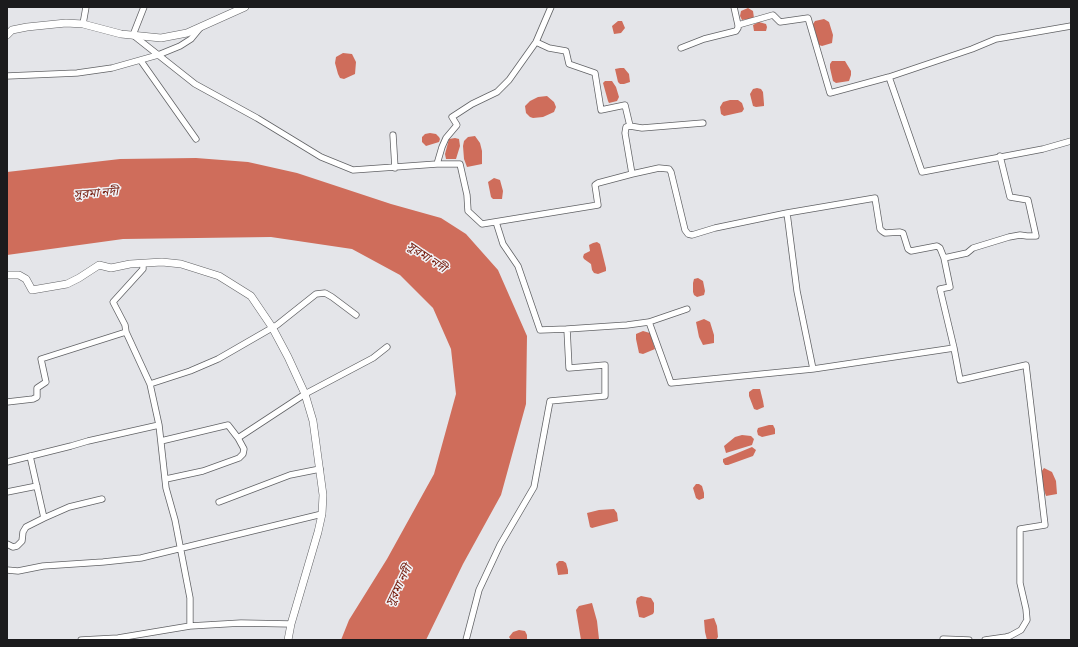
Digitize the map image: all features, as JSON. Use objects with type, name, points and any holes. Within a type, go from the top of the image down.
[{"type":"street","points":[[83,24],[86,7]]},
{"type":"street","points":[[133,35],[144,7]]},
{"type":"street","points":[[7,35],[12,30],[26,27],[83,24],[121,34],[161,38],[187,33],[245,7]]},
{"type":"street","points":[[437,164],[438,154],[446,138],[457,126],[452,117],[472,104],[497,92],[513,75],[536,42],[551,7]]},
{"type":"street","points":[[681,48],[736,31],[738,25],[734,7]]},
{"type":"street","points":[[738,25],[773,16],[780,22],[808,18],[830,93],[889,77],[972,49],[996,39],[1071,26]]},
{"type":"street","points":[[7,76],[77,73],[112,68],[140,61],[180,46],[191,39],[200,28]]},
{"type":"street","points":[[133,35],[195,84],[257,118],[321,157],[353,170],[437,164],[460,164],[467,195],[468,211],[482,224],[598,205],[595,185],[598,183],[659,168],[669,169],[671,172],[684,230],[688,234],[692,235],[715,228],[786,213],[875,198],[882,231],[885,233],[903,233],[908,249],[911,251],[937,246],[940,248],[944,258],[950,287],[940,289],[960,380],[1026,365],[1045,525],[1020,529],[1020,583],[1027,620],[1021,630],[1010,636],[984,640]]},
{"type":"street","points":[[536,42],[549,48],[566,51],[569,64],[595,73],[601,110],[625,105],[630,126]]},
{"type":"street","points":[[140,61],[196,139]]},
{"type":"street","points":[[889,77],[922,172],[1043,149],[1071,141]]},
{"type":"street","points":[[632,174],[625,134],[626,127],[630,126],[642,128],[703,123]]},
{"type":"street","points":[[393,135],[395,168]]},
{"type":"street","points":[[944,258],[967,253],[973,248],[1008,237],[1020,235],[1036,236],[1028,200],[1010,197],[1000,156]]},
{"type":"street","points":[[786,213],[797,291],[813,369]]},
{"type":"street","points":[[496,222],[503,244],[518,266],[540,330],[627,325],[649,322],[687,309]]},
{"type":"street","points":[[7,275],[19,275],[26,279],[32,290],[67,284],[99,265],[111,268],[130,264],[162,262],[182,264],[219,276],[251,296],[272,327],[305,394],[313,421],[323,496],[322,514],[314,548],[291,624],[288,640]]},
{"type":"street","points":[[144,264],[143,269],[128,287],[113,301],[150,384],[162,441],[166,488],[181,549],[190,598],[190,626]]},
{"type":"street","points":[[150,384],[190,371],[218,359],[277,325],[316,294],[325,293],[356,315]]},
{"type":"street","points":[[649,322],[671,383],[813,369],[954,348]]},
{"type":"street","points":[[466,640],[479,590],[500,545],[534,487],[550,402],[606,396],[605,365],[570,368],[567,329]]},
{"type":"street","points":[[7,402],[33,399],[37,397],[36,388],[46,382],[42,359],[126,332]]},
{"type":"street","points":[[238,438],[305,394],[373,358],[387,348]]},
{"type":"street","points":[[7,462],[88,441],[159,425]]},
{"type":"street","points":[[162,441],[224,425],[230,426],[244,450],[242,456],[203,471],[166,479]]},
{"type":"street","points":[[30,456],[44,518]]},
{"type":"street","points":[[218,502],[290,475],[320,469]]},
{"type":"street","points":[[7,492],[37,486]]},
{"type":"street","points":[[7,544],[13,547],[18,546],[22,541],[23,532],[26,527],[44,518],[69,507],[102,499]]},
{"type":"street","points":[[7,570],[18,571],[49,566],[141,558],[322,514]]},
{"type":"street","points":[[81,640],[118,639],[190,626],[241,623],[291,624]]},
{"type":"street","points":[[943,640],[969,640]]},
{"type":"water","points":[[748,8],[753,11],[754,18],[742,20],[740,16],[741,11]]},
{"type":"water","points":[[824,19],[829,22],[833,35],[832,43],[822,46],[819,45],[813,24],[815,21]]},
{"type":"water","points":[[618,21],[622,21],[625,28],[621,33],[614,34],[612,26]]},
{"type":"water","points":[[759,22],[766,24],[766,31],[754,31],[753,25]]},
{"type":"water","points":[[343,53],[352,54],[356,62],[355,74],[344,79],[340,78],[335,63],[336,57]]},
{"type":"water","points":[[832,61],[845,61],[851,71],[849,81],[836,83],[833,81],[830,68]]},
{"type":"water","points":[[624,68],[629,74],[630,82],[620,84],[618,82],[615,69]]},
{"type":"water","points":[[605,81],[612,81],[616,87],[619,97],[617,101],[609,103],[603,83]]},
{"type":"water","points":[[753,89],[761,89],[763,92],[764,106],[753,106],[750,94]]},
{"type":"water","points":[[547,96],[554,102],[556,107],[554,112],[543,117],[533,118],[526,113],[525,106],[530,101],[538,97]]},
{"type":"water","points":[[738,100],[742,103],[744,109],[742,112],[724,116],[721,114],[720,107],[723,102]]},
{"type":"water","points":[[425,134],[436,134],[440,139],[439,142],[426,146],[422,142],[422,137]]},
{"type":"water","points":[[475,136],[480,143],[482,151],[482,164],[467,167],[464,159],[464,141],[468,137]]},
{"type":"water","points":[[449,139],[459,139],[460,146],[456,159],[446,159],[445,154]]},
{"type":"water","name":"সুরমা নদী","points":[[196,158],[248,162],[297,173],[391,204],[441,218],[466,234],[498,270],[527,336],[526,404],[501,495],[463,564],[426,640],[341,640],[349,620],[387,559],[434,474],[456,394],[451,349],[433,308],[400,275],[352,249],[271,237],[123,239],[7,255],[7,172],[120,159]]},
{"type":"water","points":[[494,178],[500,180],[503,191],[502,199],[493,199],[491,197],[488,182]]},
{"type":"water","points":[[597,242],[600,244],[606,268],[606,271],[598,274],[594,273],[591,264],[583,257],[584,254],[590,251],[589,245]]},
{"type":"water","points":[[698,278],[703,281],[705,291],[704,295],[697,297],[693,292],[693,283],[694,279]]},
{"type":"water","points":[[704,319],[710,322],[714,335],[714,343],[703,345],[699,337],[696,322]]},
{"type":"water","points":[[643,331],[650,333],[655,349],[643,354],[639,353],[636,334]]},
{"type":"water","points":[[753,389],[760,389],[763,401],[764,407],[757,410],[754,409],[749,396],[749,392]]},
{"type":"water","points":[[773,425],[775,434],[762,437],[758,435],[758,428]]},
{"type":"water","points":[[742,435],[751,436],[754,439],[752,445],[726,453],[724,446],[735,437]]},
{"type":"water","points":[[752,447],[756,450],[753,456],[728,465],[725,465],[723,462],[723,459]]},
{"type":"water","points":[[1044,468],[1052,472],[1056,481],[1057,494],[1046,496],[1041,472]]},
{"type":"water","points":[[696,484],[702,486],[704,493],[704,498],[699,500],[696,498],[693,488]]},
{"type":"water","points":[[614,509],[617,513],[618,521],[592,528],[590,527],[587,513],[599,510]]},
{"type":"water","points":[[559,561],[566,563],[568,574],[558,575],[556,564]]},
{"type":"water","points":[[641,596],[651,598],[654,603],[653,614],[644,618],[639,617],[636,602],[637,598]]},
{"type":"water","points":[[592,603],[597,621],[599,639],[581,640],[576,610],[579,606]]},
{"type":"water","points":[[714,618],[717,626],[718,637],[716,640],[707,640],[704,620]]},
{"type":"water","points":[[519,630],[525,631],[527,640],[511,640],[509,637],[513,632]]}]
